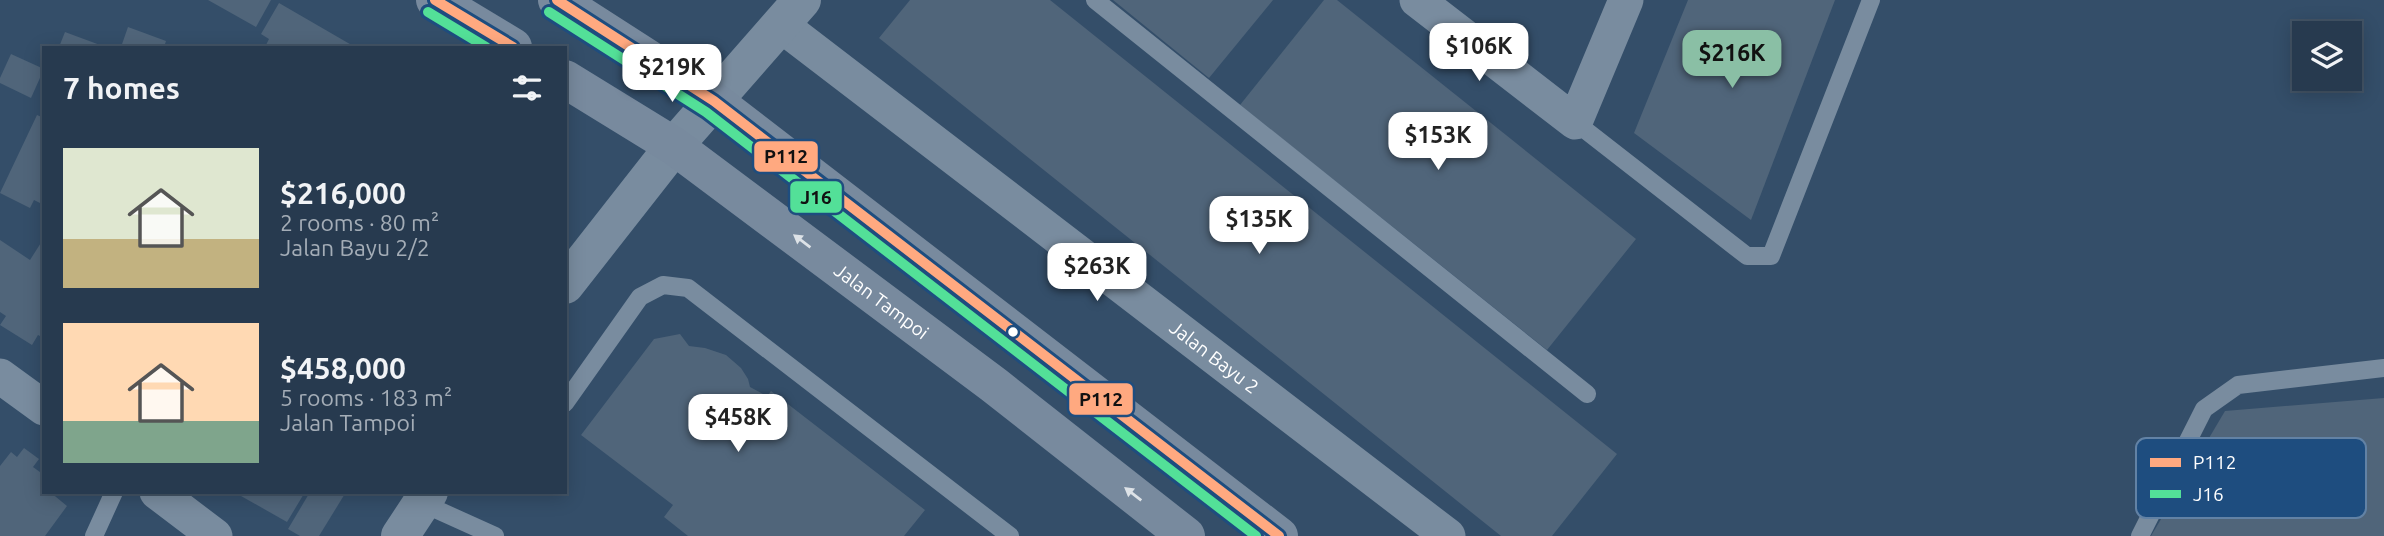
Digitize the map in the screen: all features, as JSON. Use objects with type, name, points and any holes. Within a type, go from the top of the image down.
[{"type":"main road","points":[[435,0],[511,46]]},
{"type":"main road","points":[[557,0],[714,101],[1279,536]]},
{"type":"main road","name":"Jalan Tampoi","points":[[567,80],[674,146],[994,385],[1186,536]]},
{"type":"street","points":[[1417,0],[1575,122],[1626,0]]},
{"type":"street","points":[[567,282],[674,146],[791,13]]},
{"type":"street","name":"Jalan Bayu 2","points":[[791,13],[1448,536]]},
{"type":"street","points":[[0,376],[42,407]]},
{"type":"street","points":[[160,494],[215,536]]},
{"type":"street","points":[[400,536],[426,498]]},
{"type":"lane","points":[[1095,0],[1587,394]]},
{"type":"lane","points":[[1575,122],[1747,256],[1771,256],[1871,0]]},
{"type":"lane","points":[[567,400],[640,297],[663,285],[688,288],[1010,536]]},
{"type":"lane","points":[[2189,438],[2204,408],[2238,385],[2384,368]]},
{"type":"lane","points":[[94,536],[113,494]]},
{"type":"lane","points":[[426,498],[495,536]]},
{"type":"lane","points":[[2140,536],[2149,518]]},
{"type":"building","points":[[208,0],[271,0],[256,27]]},
{"type":"building","points":[[910,0],[1050,0],[1617,454],[1552,536],[1501,536],[879,38]]},
{"type":"building","points":[[1113,0],[1273,0],[1209,78]]},
{"type":"building","points":[[1324,0],[1337,0],[1636,239],[1547,350],[1240,105]]},
{"type":"building","points":[[1688,0],[1835,0],[1751,220],[1634,133]]},
{"type":"building","points":[[279,3],[353,46],[266,46],[269,39],[261,34]]},
{"type":"building","points":[[128,27],[166,41],[164,46],[121,46]]},
{"type":"building","points":[[65,32],[100,45],[100,46],[59,46]]},
{"type":"building","points":[[11,54],[42,68],[31,98],[0,83]]},
{"type":"building","points":[[37,115],[42,117],[42,204],[34,200],[30,208],[0,193]]},
{"type":"building","points":[[0,240],[30,260],[42,241],[42,337],[38,335],[32,345],[0,325],[6,316],[0,312]]},
{"type":"building","points":[[680,334],[689,346],[726,355],[741,368],[750,387],[763,394],[765,399],[771,391],[925,510],[904,536],[688,536],[664,517],[673,505],[581,435],[654,339]]},
{"type":"building","points":[[2384,398],[2384,536],[2151,536],[2162,518],[2366,518],[2366,438],[2209,438],[2225,411]]},
{"type":"building","points":[[24,448],[39,459],[33,467],[42,474],[42,494],[52,494],[67,506],[45,536],[0,536],[0,466],[11,452],[17,457]]},
{"type":"building","points":[[238,494],[304,494],[287,522]]},
{"type":"building","points":[[309,494],[345,494],[319,536],[300,536],[288,529]]},
{"type":"transit line","name":"P112","points":[[435,0],[511,46]]},
{"type":"transit line","name":"P112","points":[[557,0],[714,101],[1279,536]]},
{"type":"transit line","name":"J16","points":[[428,12],[484,46]]},
{"type":"transit line","name":"J16","points":[[549,12],[706,112],[1256,536]]}]
